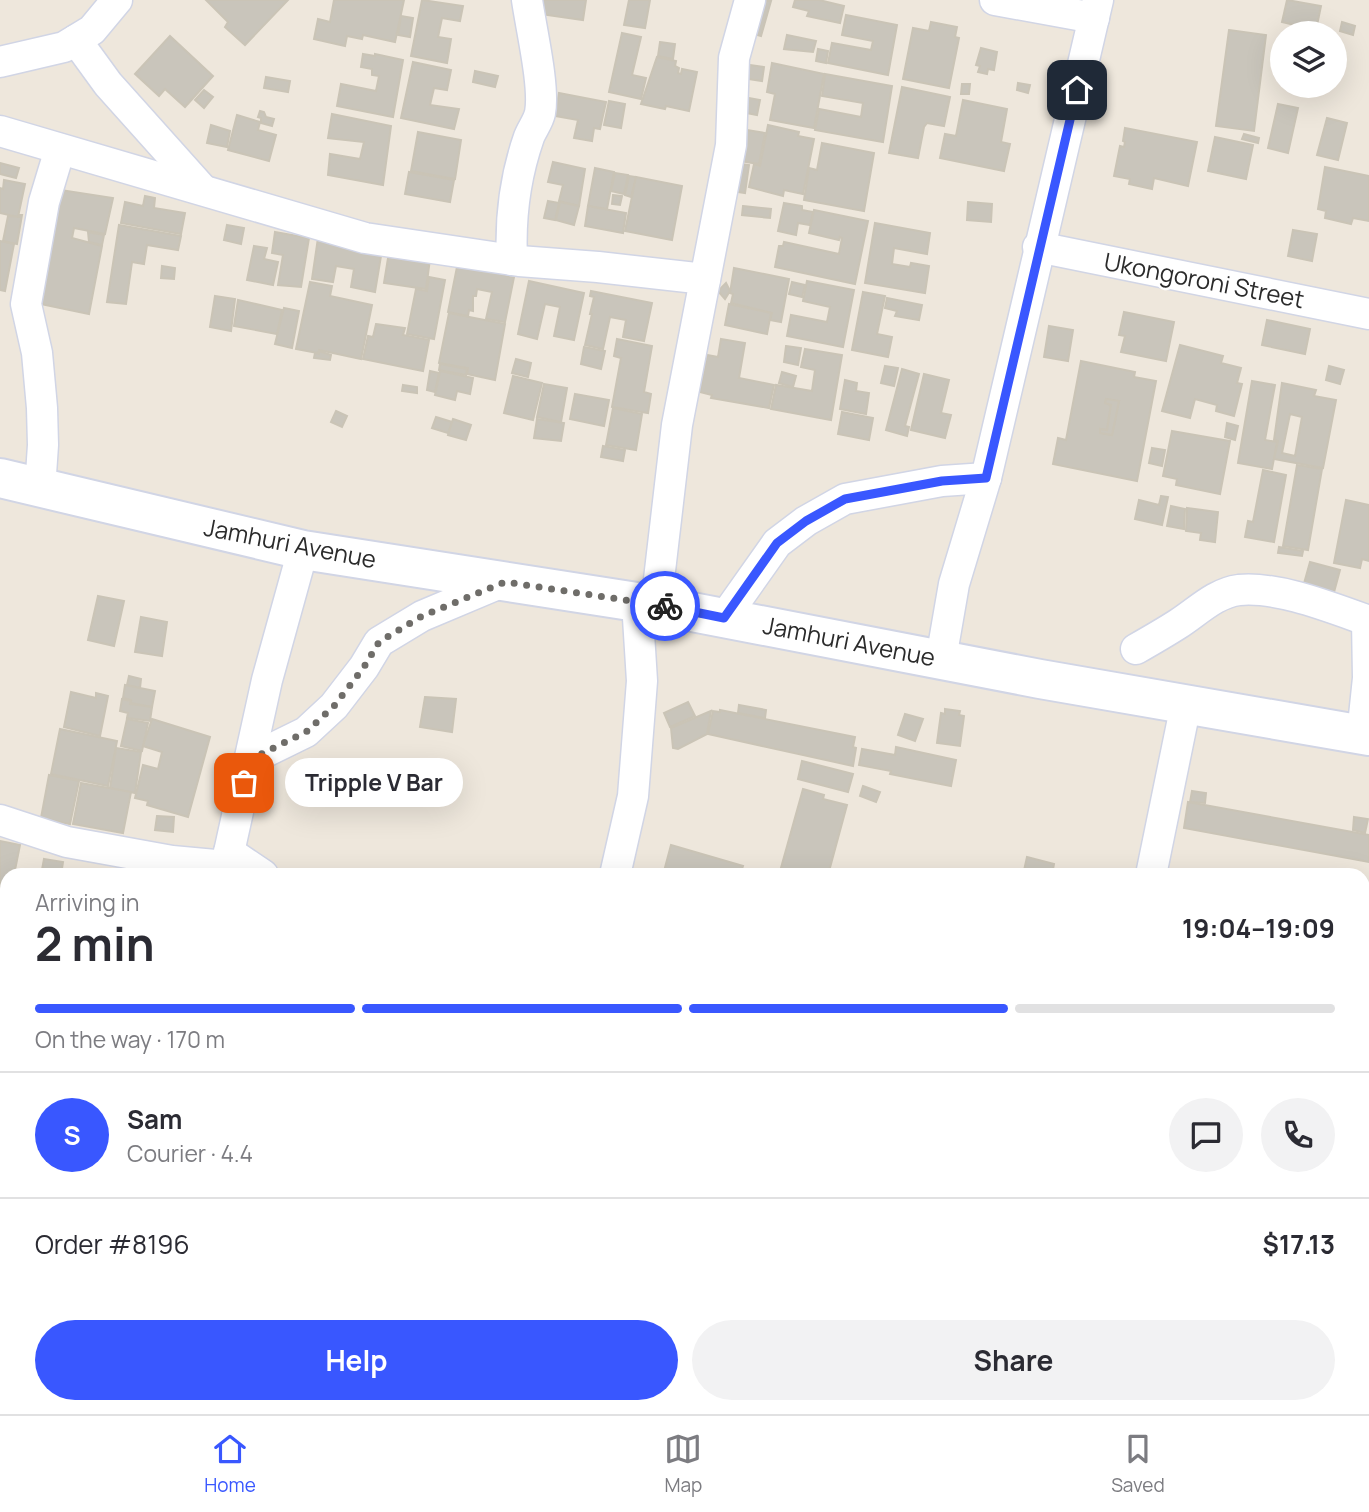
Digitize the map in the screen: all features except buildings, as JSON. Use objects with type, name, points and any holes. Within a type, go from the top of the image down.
[{"type":"street","points":[[0,62],[65,47],[92,30],[117,0]]},
{"type":"street","points":[[512,260],[510,228],[516,192],[529,137],[540,115],[541,96],[527,0]]},
{"type":"street","points":[[617,868],[632,796],[646,603],[731,145],[734,58],[750,0]]},
{"type":"street","points":[[941,659],[954,584],[986,478],[1038,247],[1096,9],[995,0]]},
{"type":"street","points":[[76,40],[108,84],[202,190]]},
{"type":"street","points":[[0,131],[365,238],[512,260],[705,279]]},
{"type":"street","points":[[40,489],[42,408],[37,353],[26,304],[44,202],[60,149]]},
{"type":"street","name":"Ukongoroni Street","points":[[1038,247],[1369,314]]},
{"type":"street","name":"Jamhuri Avenue","points":[[0,478],[303,550],[646,603],[1366,736]]},
{"type":"street","points":[[724,618],[777,543],[806,521],[845,499],[942,481],[986,478]]},
{"type":"street","points":[[0,820],[67,842],[172,861],[226,864],[267,680],[303,550]]},
{"type":"street","points":[[249,760],[306,732],[334,706],[364,667],[379,642],[422,616],[505,582]]},
{"type":"street","points":[[1136,649],[1180,623],[1210,601],[1237,590],[1263,591],[1312,601],[1368,620],[1366,736]]},
{"type":"street","points":[[1152,868],[1186,704]]},
{"type":"way so far","points":[[244,783],[249,760],[306,732],[334,706],[364,667],[379,642],[422,616],[460,600],[505,582],[665,606]]},
{"type":"place","name":"Tripple V Bar","points":[[244,783]]},
{"type":"route","points":[[665,606],[724,618],[777,543],[806,521],[845,499],[942,481],[986,478],[1038,247],[1077,90]]}]
